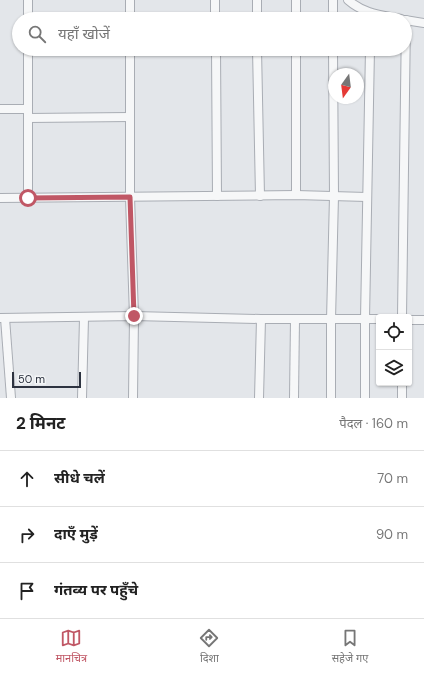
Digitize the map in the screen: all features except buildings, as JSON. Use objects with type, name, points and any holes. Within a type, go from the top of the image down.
[{"type":"street","points":[[28,0],[28,12]]},
{"type":"street","points":[[130,0],[130,12]]},
{"type":"street","points":[[215,0],[215,12]]},
{"type":"street","points":[[257,0],[257,12]]},
{"type":"street","points":[[296,0],[296,12]]},
{"type":"street","points":[[333,0],[333,12]]},
{"type":"street","points":[[348,0],[363,12]]},
{"type":"street","points":[[412,21],[424,23]]},
{"type":"street","points":[[28,56],[28,198]]},
{"type":"street","points":[[130,56],[130,197],[134,316],[133,398]]},
{"type":"street","points":[[216,56],[217,196]]},
{"type":"street","points":[[258,56],[260,196]]},
{"type":"street","points":[[296,56],[296,195]]},
{"type":"street","points":[[331,398],[334,196],[333,56]]},
{"type":"street","points":[[365,398],[370,56]]},
{"type":"street","points":[[402,314],[404,56]]},
{"type":"street","points":[[0,109],[28,109]]},
{"type":"street","points":[[28,118],[130,117]]},
{"type":"street","points":[[0,198],[296,195],[367,197]]},
{"type":"street","points":[[11,398],[3,318],[84,318],[134,316],[331,320],[376,319]]},
{"type":"street","points":[[82,398],[84,318]]},
{"type":"street","points":[[259,398],[261,319]]},
{"type":"street","points":[[294,398],[295,319]]},
{"type":"street","points":[[412,320],[424,320]]},
{"type":"street","points":[[402,386],[402,398]]},
{"type":"route","points":[[28,198],[130,197],[134,316]]}]
